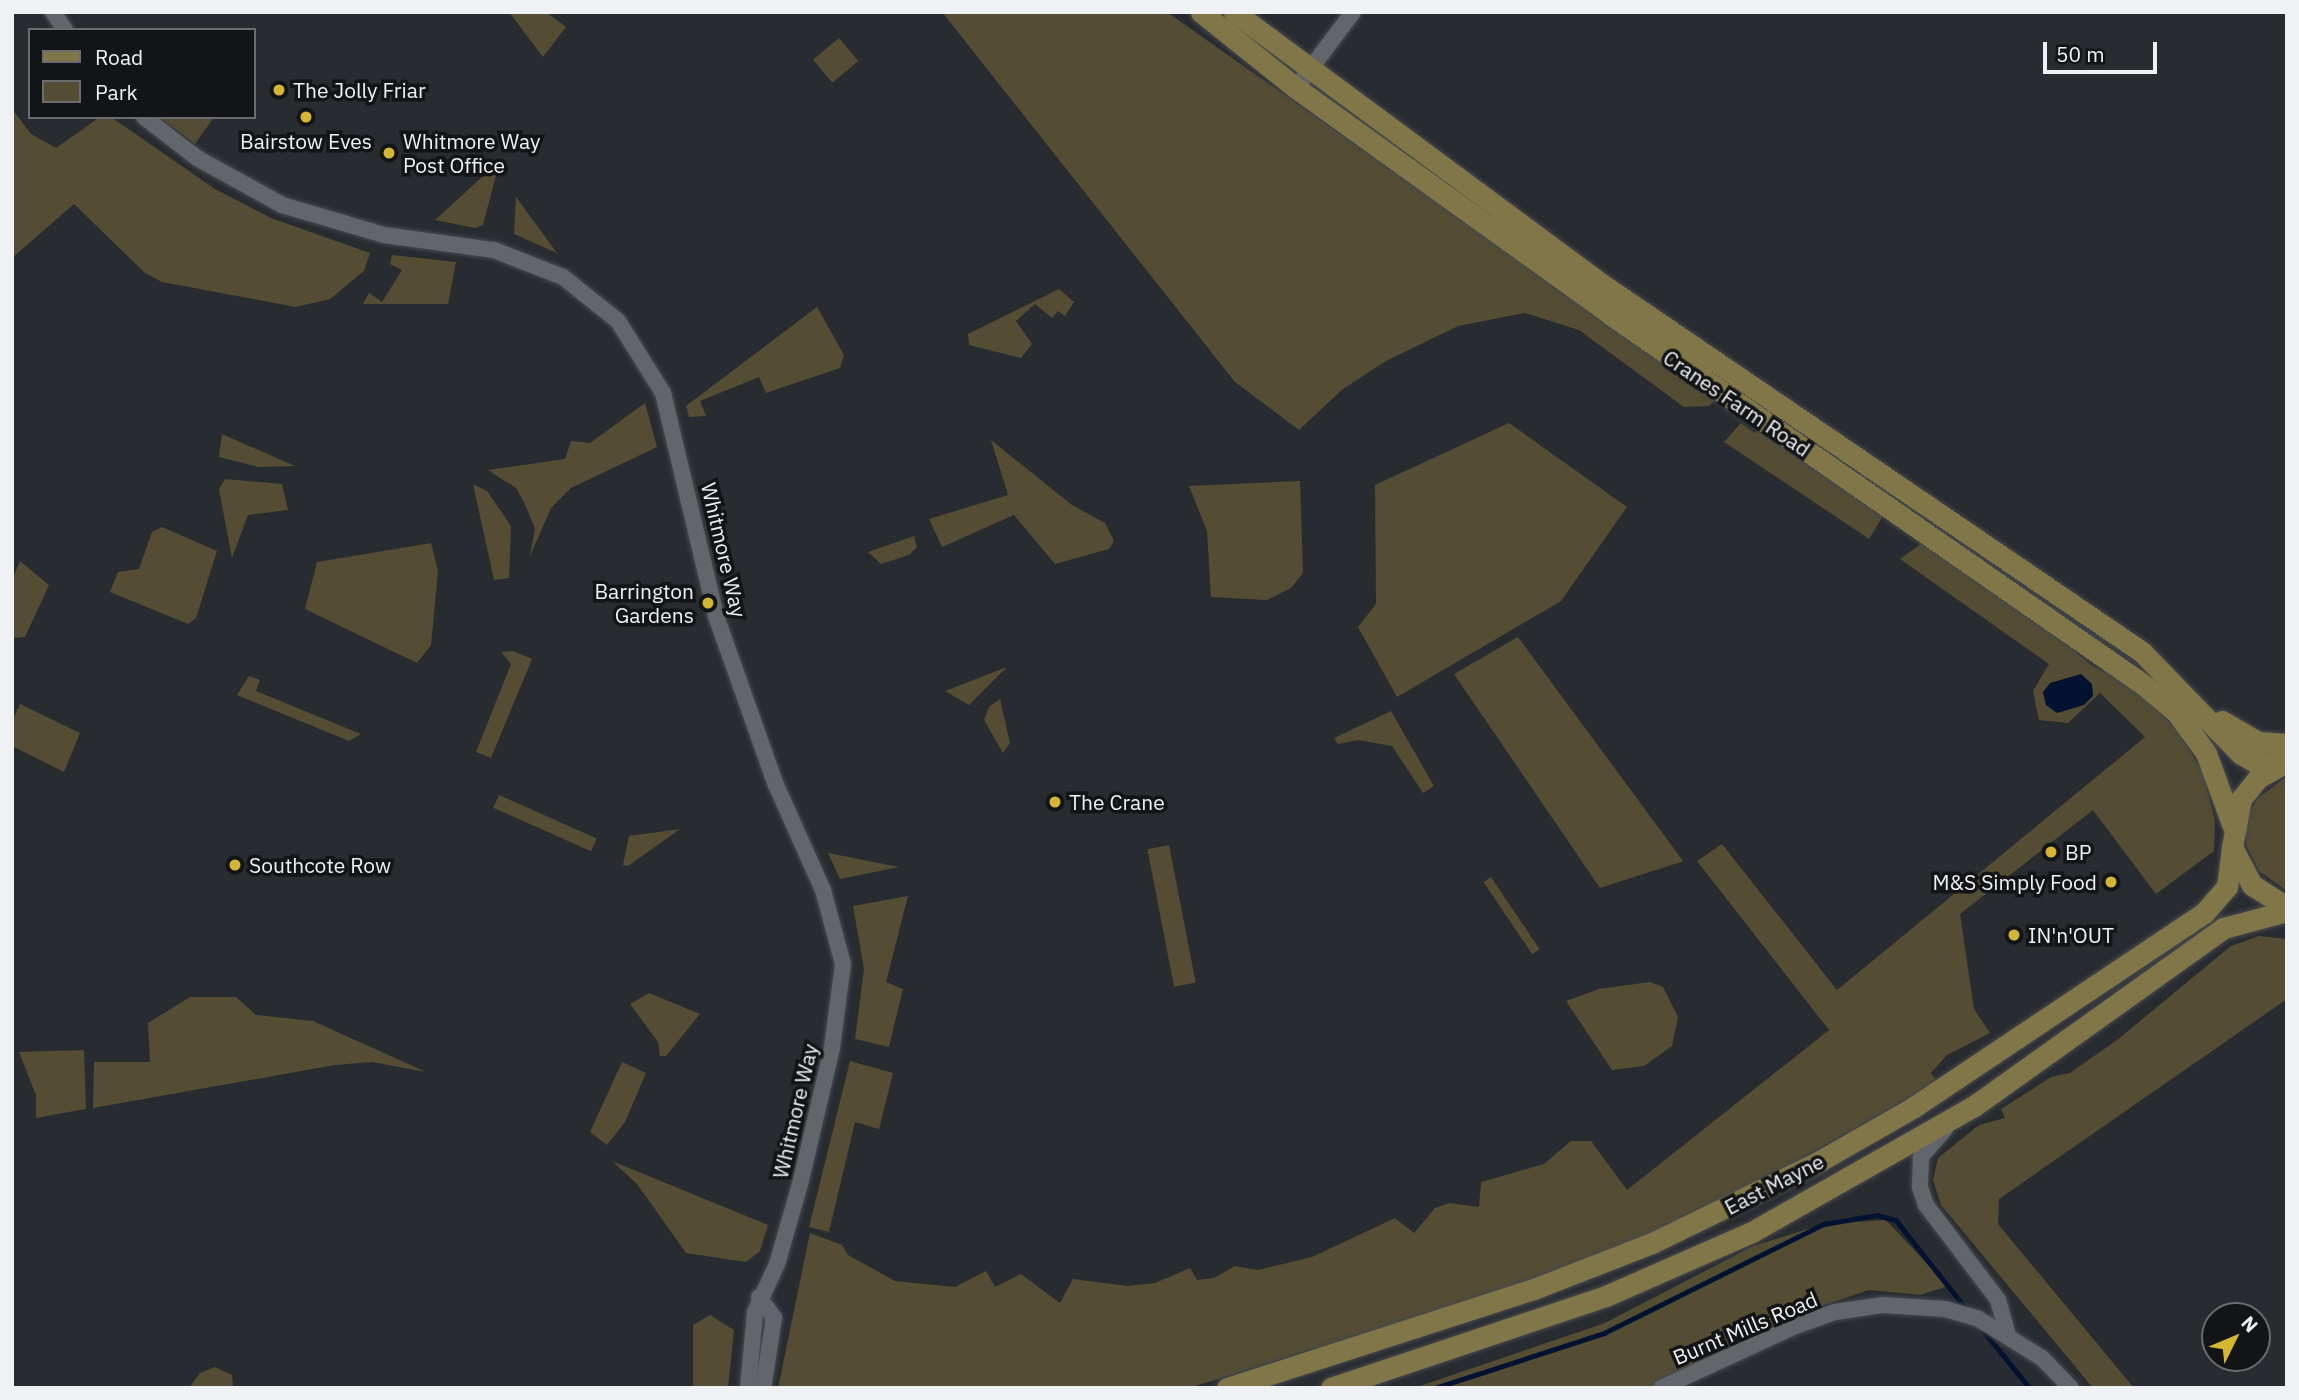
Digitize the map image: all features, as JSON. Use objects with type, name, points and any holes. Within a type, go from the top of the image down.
[{"type":"main road","name":"Cranes Farm Road","points":[[1200,12],[1296,88],[1758,419],[2144,685],[2177,713],[2206,754],[2232,824]]},
{"type":"main road","name":"Cranes Farm Road","points":[[1234,12],[1606,287],[2109,629],[2180,685],[2241,754],[2257,763],[2286,757]]},
{"type":"main road","points":[[2232,824],[2241,799],[2258,778],[2286,757]]},
{"type":"main road","name":"East Mayne","points":[[1227,1388],[1534,1289],[1652,1243],[1818,1162],[1914,1107],[2204,913],[2227,887],[2232,824]]},
{"type":"main road","points":[[2232,847],[2252,885],[2287,909]]},
{"type":"main road","name":"East Mayne","points":[[1331,1388],[1549,1317],[1702,1256],[1831,1192],[1974,1106],[2224,928],[2287,909]]},
{"type":"street","points":[[53,12],[64,28]]},
{"type":"street","points":[[1296,88],[1353,12]]},
{"type":"street","name":"Whitmore Way","points":[[147,119],[197,158],[282,205],[384,235],[494,250],[546,268],[606,309],[654,374],[676,435],[716,616],[776,785],[823,890],[843,964],[832,1048],[800,1184],[778,1264],[759,1297],[748,1388]]},
{"type":"street","points":[[1974,1106],[1928,1145],[1918,1172],[1920,1187],[1926,1205],[1998,1300],[2008,1334]]},
{"type":"street","points":[[759,1297],[774,1318],[763,1388]]},
{"type":"street","name":"Burnt Mills Road","points":[[1661,1388],[1835,1312],[1883,1305],[1945,1309],[1977,1318],[2008,1334],[2071,1388]]},
{"type":"green space","points":[[509,12],[546,12],[566,27],[543,57]]},
{"type":"green space","points":[[942,12],[1167,12],[1716,399],[1709,406],[1684,407],[1579,330],[1525,313],[1458,326],[1386,361],[1343,389],[1299,430],[1235,382]]},
{"type":"green space","points":[[839,38],[858,61],[832,83],[813,60]]},
{"type":"green space","points":[[12,109],[31,134],[56,148],[97,119],[114,119],[215,189],[271,218],[370,253],[364,271],[330,299],[296,307],[162,282],[145,273],[74,204],[12,258]]},
{"type":"green space","points":[[162,119],[213,119],[195,144]]},
{"type":"green space","points":[[492,168],[496,175],[483,225],[475,228],[435,220]]},
{"type":"green space","points":[[516,197],[557,253],[514,234]]},
{"type":"green space","points":[[392,255],[456,262],[448,304],[363,304],[369,293],[382,302],[402,270],[390,264]]},
{"type":"green space","points":[[1059,289],[1074,302],[1065,316],[1058,311],[1052,318],[1035,304],[1016,321],[1032,344],[1021,358],[969,345],[968,334]]},
{"type":"green space","points":[[817,307],[844,355],[840,368],[766,393],[759,377],[700,401],[706,416],[689,417],[686,406]]},
{"type":"green space","points":[[645,403],[657,447],[571,488],[551,508],[530,556],[535,528],[524,502],[516,488],[488,470],[565,459],[571,441],[590,443]]},
{"type":"green space","points":[[1509,423],[1627,507],[1561,601],[1397,697],[1358,627],[1376,604],[1375,485]]},
{"type":"green space","points":[[1741,423],[1755,433],[1759,428],[1884,514],[1869,539],[1724,442]]},
{"type":"green space","points":[[222,434],[295,466],[259,467],[219,457]]},
{"type":"green space","points":[[991,440],[1072,505],[1105,523],[1114,541],[1109,549],[1055,564],[1014,515],[942,547],[929,519],[1008,495]]},
{"type":"green space","points":[[225,479],[282,484],[288,510],[248,515],[232,558],[219,489]]},
{"type":"green space","points":[[1300,481],[1303,573],[1291,588],[1267,600],[1211,597],[1207,531],[1189,486]]},
{"type":"green space","points":[[473,484],[487,491],[511,526],[509,578],[494,580]]},
{"type":"green space","points":[[162,527],[217,551],[196,618],[188,624],[110,592],[118,572],[139,569],[152,532]]},
{"type":"green space","points":[[914,536],[917,547],[909,555],[881,564],[868,552]]},
{"type":"green space","points":[[431,543],[438,571],[431,645],[417,663],[305,609],[317,562]]},
{"type":"green space","points":[[1922,543],[2024,609],[2091,665],[2136,689],[2177,730],[2203,772],[2215,821],[2214,851],[2156,894],[2093,810],[1960,914],[1974,1009],[1990,1033],[1947,1055],[1931,1073],[1937,1082],[1740,1193],[1625,1246],[1546,1276],[1189,1388],[778,1388],[810,1233],[842,1245],[848,1255],[895,1281],[955,1287],[986,1271],[995,1287],[1021,1274],[1060,1303],[1073,1279],[1128,1286],[1155,1283],[1190,1268],[1197,1280],[1214,1278],[1235,1266],[1258,1270],[1312,1257],[1395,1218],[1414,1233],[1435,1208],[1449,1203],[1479,1207],[1481,1182],[1544,1164],[1571,1141],[1591,1141],[1627,1190],[1829,1030],[1697,861],[1722,844],[1837,990],[2145,737],[2100,693],[2068,723],[2039,720],[2033,691],[2049,664],[1900,559]]},
{"type":"green space","points":[[20,561],[49,585],[25,637],[12,638],[12,580]]},
{"type":"green space","points":[[1518,637],[1684,861],[1600,888],[1454,674]]},
{"type":"green space","points":[[513,651],[532,659],[491,758],[476,752],[511,664],[501,652]]},
{"type":"green space","points":[[1007,667],[969,705],[945,691]]},
{"type":"green space","points":[[249,676],[260,680],[256,691],[361,734],[349,741],[237,695]]},
{"type":"green space","points":[[1000,699],[1010,743],[1003,753],[984,720],[989,707]]},
{"type":"green space","points":[[20,704],[80,733],[64,772],[12,746],[12,721]]},
{"type":"green space","points":[[1391,711],[1434,786],[1423,793],[1392,746],[1358,740],[1338,744],[1334,738]]},
{"type":"green space","points":[[2287,776],[2287,891],[2259,871],[2246,845],[2246,819],[2257,799]]},
{"type":"green space","points":[[499,795],[597,839],[591,851],[493,808]]},
{"type":"green space","points":[[680,829],[628,866],[623,865],[629,836]]},
{"type":"green space","points":[[1169,845],[1196,982],[1174,987],[1147,849]]},
{"type":"green space","points":[[828,853],[899,867],[840,879]]},
{"type":"green space","points":[[1491,877],[1540,949],[1532,954],[1484,882]]},
{"type":"green space","points":[[908,896],[886,982],[903,989],[889,1047],[855,1039],[864,969],[853,906]]},
{"type":"green space","points":[[2259,936],[2287,939],[2287,999],[1999,1199],[1998,1224],[2134,1388],[2093,1388],[1941,1205],[1933,1180],[1938,1158],[1979,1125],[2005,1118],[2001,1109],[2051,1077],[2070,1073],[2117,1040],[2231,946]]},
{"type":"green space","points":[[1650,982],[1663,987],[1678,1017],[1672,1046],[1644,1066],[1612,1070],[1566,1001],[1599,989]]},
{"type":"green space","points":[[649,993],[700,1014],[666,1056],[660,1056],[658,1042],[630,1004]]},
{"type":"green space","points":[[190,997],[236,997],[256,1015],[313,1021],[426,1072],[372,1062],[335,1065],[93,1108],[94,1062],[150,1062],[148,1023]]},
{"type":"green space","points":[[84,1050],[86,1109],[36,1118],[36,1095],[19,1052]]},
{"type":"green space","points":[[850,1061],[893,1073],[879,1129],[855,1122],[829,1232],[809,1227]]},
{"type":"green space","points":[[622,1062],[646,1073],[625,1122],[607,1145],[590,1132]]},
{"type":"green space","points":[[612,1161],[768,1225],[760,1251],[746,1262],[686,1253],[637,1184]]},
{"type":"green space","points":[[1886,1220],[1948,1286],[1920,1295],[1869,1290],[1815,1308],[1705,1354],[1809,1314],[1661,1388],[1414,1388],[1605,1323],[1753,1246],[1824,1224]]},
{"type":"green space","points":[[710,1315],[734,1330],[728,1388],[693,1388],[693,1325]]},
{"type":"green space","points":[[215,1367],[232,1375],[233,1388],[189,1388],[200,1373]]},
{"type":"water","points":[[2081,674],[2092,684],[2093,696],[2084,705],[2057,713],[2046,705],[2043,692],[2050,683]]},
{"type":"waterway","points":[[1435,1388],[1604,1333],[1824,1224],[1877,1215],[1896,1220],[1967,1310]]},
{"type":"waterway","points":[[1981,1328],[2030,1388]]},
{"type":"place","name":"The Jolly Friar","points":[[279,90]]},
{"type":"place","name":"Bairstow Eves","points":[[306,117]]},
{"type":"place","name":"Whitmore Way Post Office","points":[[389,153]]},
{"type":"place","name":"Barrington Gardens","points":[[708,603]]},
{"type":"place","name":"The Crane","points":[[1055,802]]},
{"type":"place","name":"BP","points":[[2051,852]]},
{"type":"place","name":"Southcote Row","points":[[235,865]]},
{"type":"place","name":"M&S Simply Food","points":[[2111,882]]},
{"type":"place","name":"IN'n'OUT","points":[[2014,935]]}]
